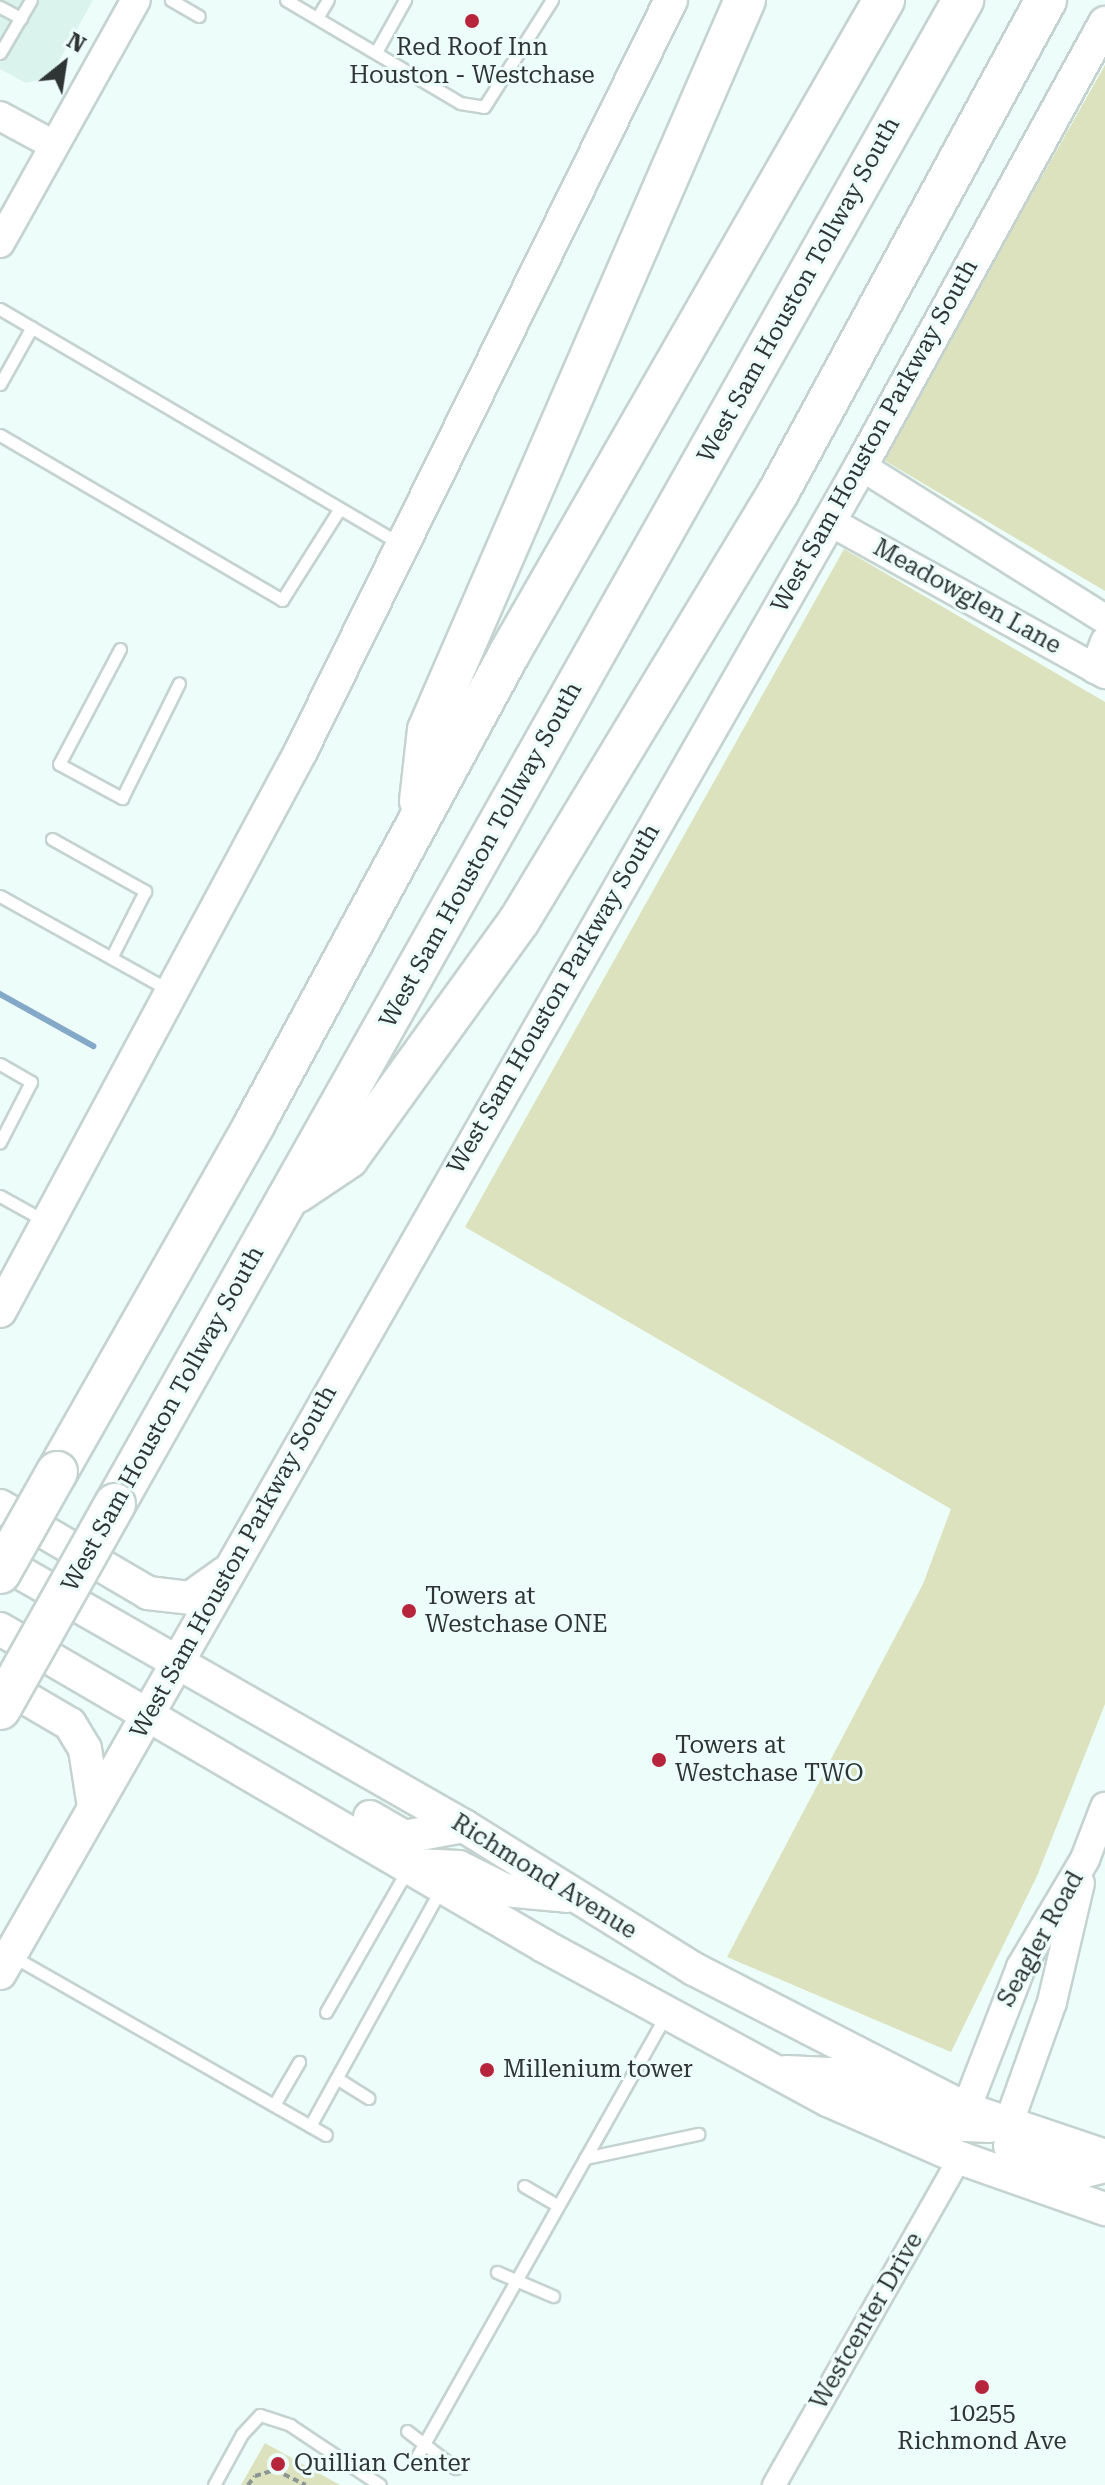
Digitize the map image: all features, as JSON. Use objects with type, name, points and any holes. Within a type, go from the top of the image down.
[{"type":"highway","points":[[418,821],[428,730],[745,0]]},
{"type":"highway","points":[[0,1573],[418,821],[884,0]]},
{"type":"highway","name":"West Sam Houston Tollway South","points":[[0,1709],[963,0]]},
{"type":"highway","points":[[287,1200],[348,1158],[519,921],[778,493],[1046,0]]},
{"type":"main road","points":[[0,1311],[173,992],[402,544],[671,0]]},
{"type":"main road","name":"West Sam Houston Parkway South","points":[[5,1964],[180,1663],[229,1571],[861,466],[1105,23]]},
{"type":"main road","points":[[0,1506],[148,1593],[190,1598],[229,1571]]},
{"type":"main road","name":"Richmond Avenue","points":[[0,1561],[464,1826],[570,1896],[694,1969],[966,2109],[1105,2156]]},
{"type":"main road","points":[[0,1629],[666,2013],[775,2071],[960,2158],[1105,2209]]},
{"type":"main road","points":[[0,1683],[70,1724],[85,1749],[94,1807]]},
{"type":"main road","points":[[294,1797],[359,1810],[404,1837],[464,1826]]},
{"type":"main road","points":[[410,1865],[459,1867],[505,1890],[570,1896]]},
{"type":"main road","points":[[775,2071],[829,2074],[945,2124],[1008,2125]]},
{"type":"main road","points":[[960,2158],[980,2143],[1000,2142],[1077,2173],[1105,2166]]},
{"type":"street","points":[[0,243],[52,144],[136,0]]},
{"type":"street","points":[[0,116],[52,144]]},
{"type":"street","name":"Meadowglen Lane","points":[[861,466],[1105,619]]},
{"type":"street","name":"Meadowglen Lane","points":[[829,521],[1102,661]]},
{"type":"street","name":"Seagler Road","points":[[1008,2125],[1052,2002],[1085,1859],[1105,1807]]},
{"type":"street","name":"Seagler Road","points":[[966,2109],[1021,1967],[1085,1859]]},
{"type":"street","name":"Westcenter Drive","points":[[774,2485],[960,2158]]},
{"type":"lane","points":[[0,53],[31,0]]},
{"type":"lane","points":[[171,0],[199,16]]},
{"type":"lane","points":[[286,0],[460,103],[484,107],[552,0]]},
{"type":"lane","points":[[317,18],[328,0]]},
{"type":"lane","points":[[376,52],[405,0]]},
{"type":"lane","points":[[0,7],[21,18]]},
{"type":"lane","points":[[0,309],[326,495],[339,510],[402,544]]},
{"type":"lane","points":[[0,384],[32,327]]},
{"type":"lane","points":[[0,435],[282,600],[339,510]]},
{"type":"lane","points":[[120,649],[59,764],[122,798],[179,683]]},
{"type":"lane","points":[[52,839],[145,891],[111,958]]},
{"type":"lane","points":[[0,896],[173,992]]},
{"type":"lane","points":[[0,1064],[31,1082],[0,1142]]},
{"type":"lane","points":[[0,1196],[47,1222]]},
{"type":"lane","points":[[326,2012],[410,1865]]},
{"type":"lane","points":[[310,2126],[443,1885]]},
{"type":"lane","points":[[5,1964],[326,2135]]},
{"type":"lane","points":[[415,2460],[666,2013]]},
{"type":"lane","points":[[274,2105],[299,2062]]},
{"type":"lane","points":[[338,2079],[369,2098]]},
{"type":"lane","points":[[585,2158],[698,2134]]},
{"type":"lane","points":[[524,2186],[558,2206]]},
{"type":"lane","points":[[497,2272],[553,2296]]},
{"type":"lane","points":[[214,2485],[242,2434],[260,2415],[290,2425],[380,2485]]},
{"type":"lane","points":[[407,2431],[426,2442],[455,2468]]},
{"type":"path","points":[[248,2485],[255,2476],[275,2470],[306,2485]]},
{"type":"shaded area","points":[[0,0],[93,0],[50,77],[26,83],[0,69]]},
{"type":"green space","points":[[1105,65],[1105,591],[882,459]]},
{"type":"green space","points":[[844,549],[1105,702],[1105,1704],[1037,1876],[951,2052],[727,1957],[923,1584],[951,1509],[465,1227]]},
{"type":"green space","name":"Quillian Center","points":[[265,2443],[340,2485],[241,2485]]},
{"type":"waterway","points":[[0,994],[93,1046]]},
{"type":"place","name":"Red Roof Inn Houston - Westchase","points":[[472,21]]},
{"type":"place","name":"Towers at Westchase ONE","points":[[409,1611]]},
{"type":"place","name":"Towers at Westchase TWO","points":[[659,1760]]},
{"type":"place","name":"Millenium tower","points":[[487,2070]]},
{"type":"place","name":"10255 Richmond Ave","points":[[982,2387]]},
{"type":"place","name":"Quillian Center","points":[[278,2464]]}]
